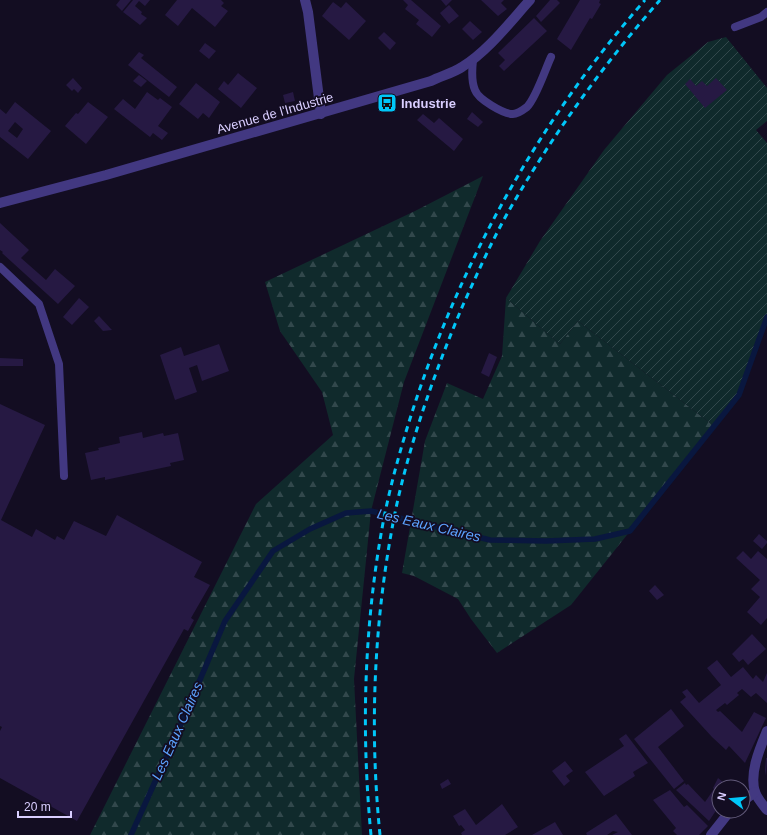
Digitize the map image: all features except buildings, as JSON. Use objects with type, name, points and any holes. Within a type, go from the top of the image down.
[{"type":"street","points":[[305,0],[308,12],[321,114]]},
{"type":"street","name":"Avenue de l'Industrie","points":[[0,203],[106,175],[431,81],[461,68],[473,60],[499,35],[530,0]]},
{"type":"street","points":[[767,731],[756,758],[754,775],[755,792],[767,810]]},
{"type":"street","points":[[751,795],[755,792]]},
{"type":"street","points":[[711,835],[724,819]]},
{"type":"lane","points":[[735,27],[767,12]]},
{"type":"lane","points":[[473,60],[472,78],[476,94],[504,112],[513,114],[520,112],[527,107],[551,57]]},
{"type":"lane","points":[[0,268],[39,304],[59,364],[64,476]]},
{"type":"green space","points":[[726,37],[767,88],[767,121],[756,130],[767,143],[767,317],[739,395],[714,426],[578,321],[560,344],[506,298],[540,241],[604,150],[667,75],[708,42]]},
{"type":"green space","points":[[483,176],[404,382],[371,511],[354,679],[362,835],[90,835],[256,504],[333,435],[322,392],[280,331],[265,282],[415,211]]},
{"type":"green space","points":[[506,298],[560,344],[578,321],[714,426],[571,605],[497,653],[458,599],[414,576],[402,573],[425,441],[447,383],[483,399],[502,356]]},
{"type":"waterway","name":"Les Eaux Claires","points":[[131,835],[182,722],[225,621],[273,551],[310,529],[346,513],[371,511],[490,540],[546,541],[595,539],[630,531],[739,395],[767,317]]},
{"type":"railway","points":[[371,835],[365,718],[368,640],[383,523],[406,430],[436,345],[458,292],[483,239],[511,188],[573,91],[608,44],[645,0]]},
{"type":"railway","points":[[380,835],[374,712],[378,630],[396,508],[416,431],[443,355],[463,305],[504,219],[527,179],[562,126],[619,49],[660,0]]},
{"type":"place","name":"Industrie","points":[[387,103]]}]
